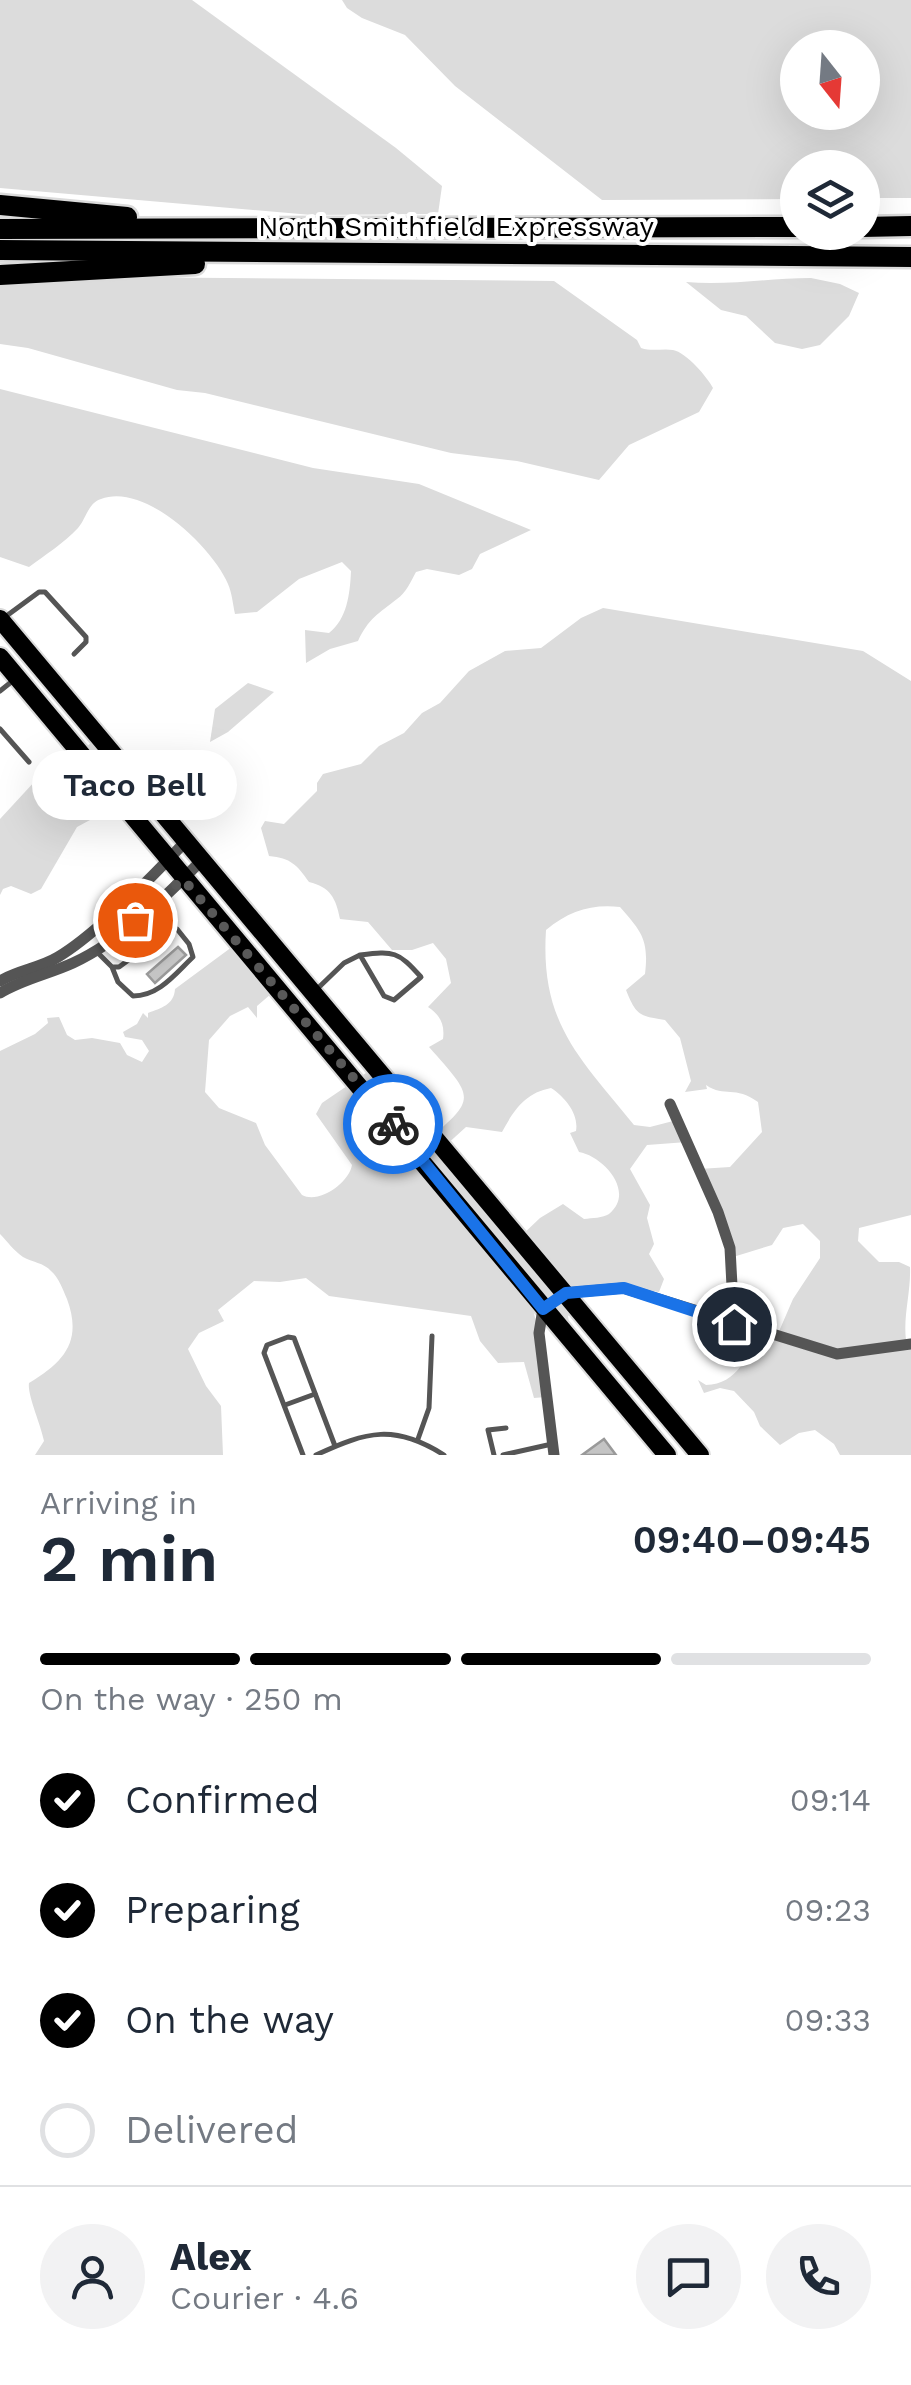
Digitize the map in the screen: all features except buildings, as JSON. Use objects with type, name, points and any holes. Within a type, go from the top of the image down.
[{"type":"highway","points":[[0,205],[273,230]]},
{"type":"highway","points":[[880,227],[911,226]]},
{"type":"highway","name":"North Smithfield Expressway","points":[[0,229],[780,227]]},
{"type":"highway","name":"North Smithfield Expressway","points":[[0,250],[911,256]]},
{"type":"highway","points":[[0,275],[211,263],[286,252]]},
{"type":"main road","points":[[0,620],[700,1455]]},
{"type":"main road","points":[[0,658],[667,1455]]},
{"type":"street","points":[[0,980],[56,959],[84,938],[185,842]]},
{"type":"street","points":[[0,992],[95,950],[202,860]]},
{"type":"street","points":[[84,938],[95,950]]},
{"type":"street","points":[[670,1104],[730,1248],[734,1324]]},
{"type":"street","points":[[553,1449],[539,1333],[543,1309],[566,1293],[624,1288],[837,1354],[911,1344]]},
{"type":"lane","points":[[0,620],[39,592],[45,592],[86,637],[74,654]]},
{"type":"lane","points":[[0,691],[17,678]]},
{"type":"lane","points":[[0,729],[29,762]]},
{"type":"lane","points":[[95,950],[133,996],[157,991],[193,958],[189,944],[177,930],[166,931],[128,963],[112,967]]},
{"type":"lane","points":[[314,992],[344,962],[360,955],[390,952],[404,957],[421,977],[394,1000],[384,996],[360,955]]},
{"type":"lane","points":[[418,1438],[428,1408],[432,1336]]},
{"type":"lane","points":[[303,1455],[264,1353],[267,1346],[288,1337],[294,1338],[335,1446]]},
{"type":"lane","points":[[284,1406],[315,1394]]},
{"type":"lane","points":[[494,1455],[488,1430],[506,1428]]},
{"type":"lane","points":[[316,1455],[379,1434],[399,1433],[418,1438],[444,1455]]},
{"type":"lane","points":[[503,1455],[553,1449]]},
{"type":"shaded area","points":[[0,0],[192,0],[396,148],[442,186],[438,214],[312,215],[0,188]]},
{"type":"shaded area","points":[[342,0],[911,0],[911,198],[880,198],[880,150],[780,150],[780,199],[602,200],[455,86],[405,35],[362,18]]},
{"type":"shaded area","points":[[104,277],[554,281],[637,340],[641,348],[673,350],[684,355],[713,388],[699,412],[629,445],[599,480],[517,461],[451,453],[205,393],[177,390],[28,348],[0,344],[0,284]]},
{"type":"shaded area","points":[[811,278],[859,293],[849,316],[820,345],[802,349],[775,343],[746,316],[721,310],[686,282],[717,283]]},
{"type":"shaded area","points":[[0,389],[313,468],[419,484],[531,530],[480,554],[472,569],[459,575],[427,569],[416,572],[403,594],[370,622],[358,641],[330,649],[306,663],[305,630],[329,633],[344,613],[351,571],[342,562],[299,579],[257,612],[235,614],[220,569],[193,537],[157,509],[118,496],[97,501],[73,533],[29,567],[0,557]]},
{"type":"shaded area","points":[[603,608],[863,651],[911,681],[911,1215],[859,1228],[858,1241],[879,1262],[899,1262],[910,1267],[905,1331],[906,1340],[911,1340],[911,1455],[840,1455],[834,1444],[815,1430],[799,1433],[780,1445],[734,1391],[720,1388],[704,1393],[698,1380],[706,1385],[734,1374],[760,1331],[777,1336],[793,1299],[820,1258],[820,1241],[803,1224],[783,1228],[772,1245],[733,1257],[699,1169],[730,1167],[762,1132],[758,1102],[706,1085],[707,1089],[685,1092],[691,1081],[680,1038],[665,1020],[640,1013],[626,990],[645,974],[642,937],[620,907],[609,906],[581,910],[546,930],[549,990],[567,1037],[580,1058],[634,1125],[650,1127],[677,1120],[687,1142],[647,1145],[630,1169],[650,1205],[647,1218],[654,1244],[649,1254],[664,1279],[659,1292],[608,1284],[569,1290],[576,1309],[568,1316],[571,1338],[532,1306],[546,1359],[546,1397],[534,1398],[524,1362],[498,1363],[480,1341],[471,1316],[329,1296],[306,1278],[254,1281],[218,1310],[224,1321],[199,1333],[188,1349],[221,1406],[223,1455],[35,1455],[44,1441],[29,1383],[61,1358],[68,1348],[73,1326],[67,1299],[54,1274],[20,1255],[0,1234],[0,1051],[35,1034],[48,1023],[47,1018],[59,1017],[67,1035],[75,1040],[92,1038],[120,1043],[127,1055],[142,1062],[149,1051],[142,1040],[125,1037],[123,1032],[137,1024],[143,1013],[148,1018],[148,1013],[166,1005],[175,989],[240,941],[278,988],[257,1006],[257,1018],[248,1007],[230,1016],[209,1040],[205,1092],[219,1108],[256,1123],[265,1145],[302,1195],[309,1197],[332,1190],[345,1179],[352,1165],[316,1114],[322,1103],[366,1073],[423,1144],[453,1117],[464,1098],[455,1078],[429,1047],[443,1039],[441,1020],[428,1007],[451,983],[446,959],[433,943],[412,950],[392,950],[368,922],[340,919],[327,890],[309,882],[288,861],[269,856],[261,828],[265,821],[284,824],[317,791],[323,774],[361,764],[379,746],[404,733],[422,713],[440,703],[469,671],[505,651],[541,648],[581,618]],"holes":[[[551,1088],[573,1112],[576,1131],[570,1133],[579,1152],[606,1168],[618,1186],[619,1196],[609,1214],[597,1218],[584,1219],[563,1204],[520,1237],[444,1147],[466,1127],[502,1132],[527,1098]]]},
{"type":"shaded area","points":[[248,683],[274,692],[228,732],[210,742],[215,709]]},
{"type":"shaded area","points":[[99,736],[144,791],[77,827],[41,889],[31,894],[11,886],[0,895],[0,819],[36,780],[61,769]]},
{"type":"way so far","points":[[135,920],[183,879],[393,1124]]},
{"type":"place","name":"Taco Bell","points":[[135,920]]},
{"type":"route","points":[[393,1124],[543,1309],[566,1293],[624,1288],[734,1324]]}]
